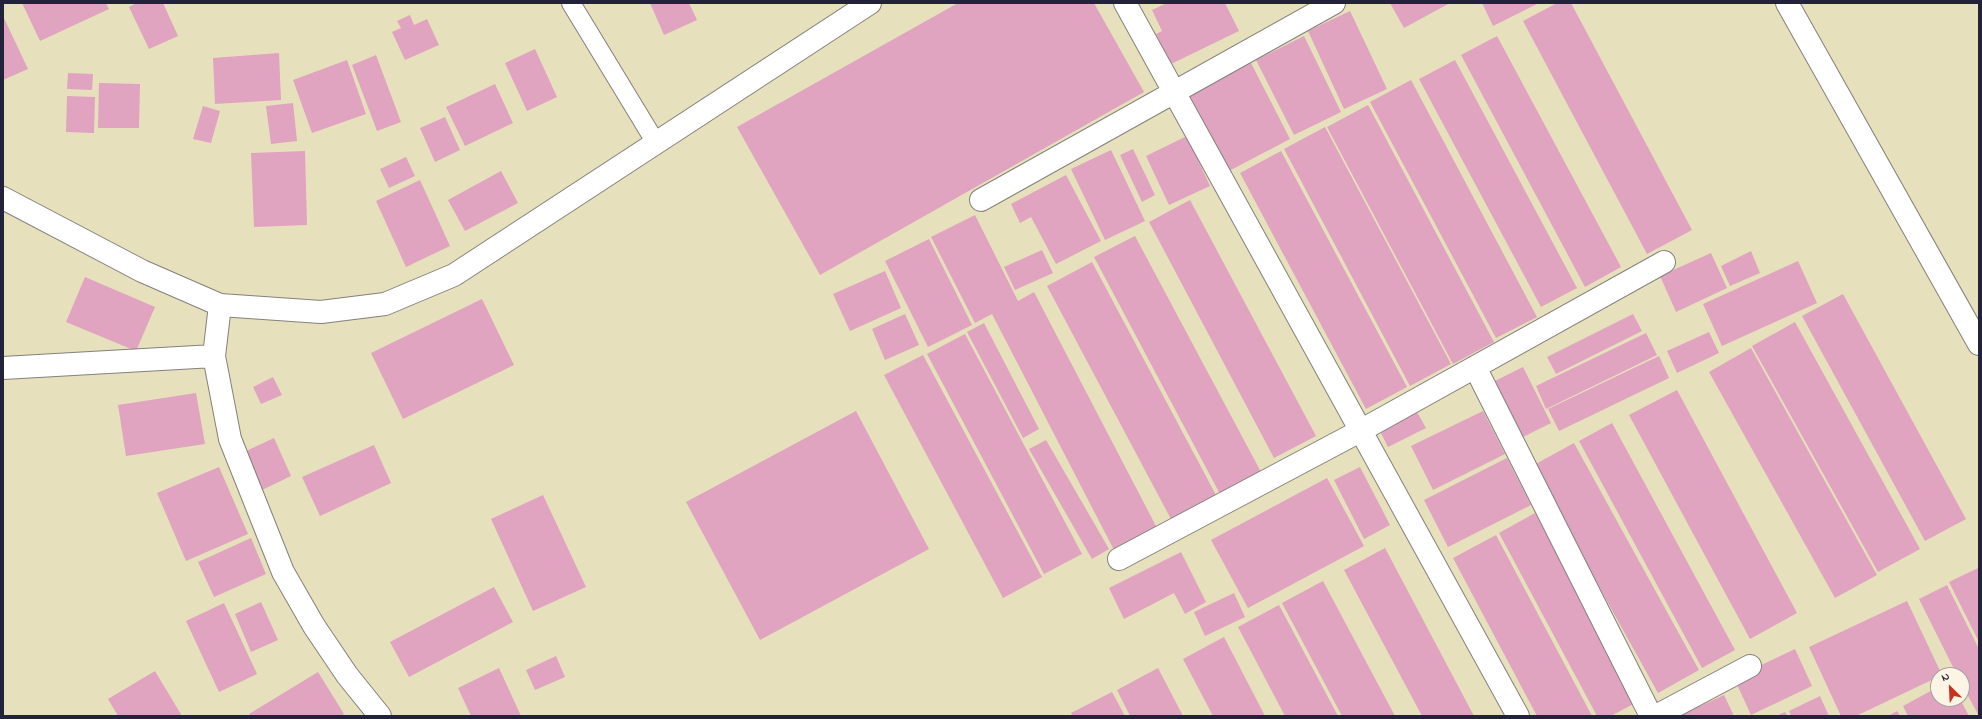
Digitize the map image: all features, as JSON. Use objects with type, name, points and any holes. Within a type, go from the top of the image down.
[{"type":"street","points":[[3,198],[142,272],[220,305],[320,312],[385,304],[454,275],[870,3]]},
{"type":"street","points":[[1125,3],[1518,716]]},
{"type":"street","points":[[981,200],[1334,3]]},
{"type":"street","points":[[1787,3],[1979,344]]},
{"type":"street","points":[[1119,559],[1360,431],[1664,262]]},
{"type":"street","points":[[220,305],[214,356],[230,439],[283,572],[314,626],[347,675],[380,716]]},
{"type":"street","points":[[3,368],[214,356]]},
{"type":"street","points":[[1475,367],[1652,716]]},
{"type":"street","points":[[1656,716],[1750,666]]},
{"type":"lane","points":[[571,3],[656,143]]},
{"type":"building","points":[[22,3],[106,3],[109,9],[40,41]]},
{"type":"building","points":[[137,3],[163,3],[178,36],[149,49],[129,7]]},
{"type":"building","points":[[650,3],[689,3],[697,20],[664,35]]},
{"type":"building","points":[[958,3],[1094,3],[1144,92],[820,275],[737,127]]},
{"type":"building","points":[[1167,3],[1225,3],[1239,31],[1171,64],[1156,34],[1162,31],[1152,10]]},
{"type":"building","points":[[1390,3],[1450,3],[1404,28]]},
{"type":"building","points":[[1482,3],[1536,3],[1537,4],[1493,26]]},
{"type":"building","points":[[1557,3],[1571,3],[1692,230],[1647,254],[1523,21]]},
{"type":"building","points":[[1350,11],[1387,89],[1344,109],[1308,31]]},
{"type":"building","points":[[410,15],[414,25],[427,19],[439,45],[405,60],[392,32],[401,28],[397,21]]},
{"type":"building","points":[[3,16],[28,69],[3,80]]},
{"type":"building","points":[[1304,36],[1341,112],[1294,135],[1256,60]]},
{"type":"building","points":[[1497,36],[1621,267],[1585,287],[1461,55]]},
{"type":"building","points":[[535,49],[557,97],[527,111],[505,63]]},
{"type":"building","points":[[279,53],[281,100],[215,104],[213,58]]},
{"type":"building","points":[[376,55],[401,122],[377,131],[352,65]]},
{"type":"building","points":[[347,60],[366,114],[312,133],[293,80]]},
{"type":"building","points":[[1455,60],[1577,288],[1541,307],[1419,79]]},
{"type":"building","points":[[1251,63],[1290,139],[1227,172],[1188,95]]},
{"type":"building","points":[[68,73],[93,74],[92,90],[67,89]]},
{"type":"building","points":[[1411,80],[1537,317],[1496,338],[1370,102]]},
{"type":"building","points":[[99,83],[140,84],[139,128],[98,128]]},
{"type":"building","points":[[495,84],[513,123],[465,146],[446,107]]},
{"type":"building","points":[[67,96],[95,97],[94,133],[66,132]]},
{"type":"building","points":[[293,103],[297,141],[271,144],[266,106]]},
{"type":"building","points":[[1368,105],[1494,342],[1453,364],[1327,127]]},
{"type":"building","points":[[203,106],[220,111],[211,143],[193,139]]},
{"type":"building","points":[[445,117],[460,150],[435,162],[420,128]]},
{"type":"building","points":[[1325,127],[1451,364],[1410,386],[1284,149]]},
{"type":"building","points":[[1187,136],[1210,186],[1169,205],[1146,156]]},
{"type":"building","points":[[1133,149],[1155,195],[1142,202],[1120,155]]},
{"type":"building","points":[[1111,150],[1145,221],[1105,240],[1071,169]]},
{"type":"building","points":[[305,151],[307,225],[254,227],[251,153]]},
{"type":"building","points":[[1281,151],[1407,387],[1366,409],[1240,173]]},
{"type":"building","points":[[406,157],[415,176],[389,188],[380,169]]},
{"type":"building","points":[[501,171],[518,203],[465,231],[448,200]]},
{"type":"building","points":[[1066,175],[1101,241],[1056,264],[1031,217],[1020,223],[1011,204]]},
{"type":"building","points":[[420,180],[450,246],[406,267],[376,201]]},
{"type":"building","points":[[1190,200],[1316,436],[1274,458],[1149,222]]},
{"type":"building","points":[[975,215],[1018,301],[1034,292],[1157,528],[1114,550],[992,314],[975,323],[931,237]]},
{"type":"building","points":[[1135,236],[1261,472],[1220,494],[1094,257]]},
{"type":"building","points":[[929,239],[972,325],[928,347],[885,261]]},
{"type":"building","points":[[1042,250],[1053,273],[1015,290],[1004,267]]},
{"type":"building","points":[[1751,251],[1760,273],[1730,286],[1721,266]]},
{"type":"building","points":[[1711,253],[1727,288],[1676,312],[1660,276]]},
{"type":"building","points":[[1798,261],[1817,303],[1722,346],[1703,304]]},
{"type":"building","points":[[1092,262],[1217,497],[1172,521],[1047,286]]},
{"type":"building","points":[[885,271],[901,308],[850,331],[833,294]]},
{"type":"building","points":[[85,277],[155,307],[136,351],[66,322]]},
{"type":"building","points":[[1843,294],[1966,519],[1925,541],[1802,316]]},
{"type":"building","points":[[482,299],[514,365],[403,419],[371,353]]},
{"type":"building","points":[[905,314],[919,345],[885,360],[872,329]]},
{"type":"building","points":[[1633,314],[1642,331],[1556,374],[1547,357]]},
{"type":"building","points":[[1795,322],[1920,549],[1878,572],[1752,346]]},
{"type":"building","points":[[984,323],[1039,429],[1023,438],[967,332]]},
{"type":"building","points":[[1709,332],[1719,353],[1677,373],[1667,351]]},
{"type":"building","points":[[1646,333],[1657,355],[1546,409],[1536,386]]},
{"type":"building","points":[[965,334],[1082,554],[1044,574],[927,354]]},
{"type":"building","points":[[1751,348],[1877,575],[1835,598],[1709,372]]},
{"type":"building","points":[[923,355],[1042,577],[1003,598],[884,375]]},
{"type":"building","points":[[1659,356],[1669,378],[1559,431],[1548,409]]},
{"type":"building","points":[[1523,367],[1551,423],[1517,440],[1489,384]]},
{"type":"building","points":[[273,377],[282,395],[261,404],[253,387]]},
{"type":"building","points":[[1677,390],[1797,613],[1750,639],[1629,415]]},
{"type":"building","points":[[196,393],[205,444],[126,456],[118,405]]},
{"type":"building","points":[[856,411],[929,549],[760,640],[686,502]]},
{"type":"building","points":[[1483,411],[1505,454],[1433,490],[1411,446]]},
{"type":"building","points":[[1417,412],[1426,428],[1388,447],[1380,431]]},
{"type":"building","points":[[1612,423],[1735,650],[1702,668],[1579,441]]},
{"type":"building","points":[[274,438],[291,476],[262,490],[244,452]]},
{"type":"building","points":[[1046,440],[1109,549],[1092,559],[1029,449]]},
{"type":"building","points":[[1574,443],[1699,670],[1658,693],[1532,466]]},
{"type":"building","points":[[374,445],[391,483],[320,516],[302,477]]},
{"type":"building","points":[[1507,458],[1531,505],[1448,547],[1424,500]]},
{"type":"building","points":[[219,467],[248,534],[186,561],[157,493]]},
{"type":"building","points":[[1360,467],[1390,525],[1364,539],[1334,480]]},
{"type":"building","points":[[1327,478],[1364,546],[1248,608],[1211,540]]},
{"type":"building","points":[[543,495],[586,587],[533,611],[491,519]]},
{"type":"building","points":[[1535,513],[1637,702],[1611,716],[1597,716],[1499,533]]},
{"type":"building","points":[[1496,535],[1592,716],[1537,716],[1453,558]]},
{"type":"building","points":[[251,538],[266,574],[214,597],[198,562]]},
{"type":"building","points":[[1385,548],[1474,716],[1422,716],[1344,570]]},
{"type":"building","points":[[1181,552],[1206,602],[1185,614],[1174,593],[1124,619],[1109,588]]},
{"type":"building","points":[[1978,568],[1979,571],[1979,642],[1949,582]]},
{"type":"building","points":[[1323,581],[1395,716],[1342,716],[1282,603]]},
{"type":"building","points":[[1947,585],[1979,649],[1979,716],[1970,700],[1970,667],[1953,667],[1919,599]]},
{"type":"building","points":[[494,587],[513,622],[409,677],[390,642]]},
{"type":"building","points":[[1234,593],[1245,617],[1205,636],[1194,612]]},
{"type":"building","points":[[1907,601],[1938,667],[1930,667],[1930,681],[1856,716],[1841,716],[1809,647]]},
{"type":"building","points":[[261,602],[278,640],[251,652],[235,614]]},
{"type":"building","points":[[224,603],[257,674],[219,692],[186,621]]},
{"type":"building","points":[[1279,605],[1338,716],[1285,716],[1238,627]]},
{"type":"building","points":[[1224,637],[1265,716],[1213,716],[1183,659]]},
{"type":"building","points":[[1795,649],[1812,686],[1751,715],[1734,678]]},
{"type":"building","points":[[556,656],[565,677],[535,690],[526,670]]},
{"type":"building","points":[[499,668],[521,716],[471,716],[458,688]]},
{"type":"building","points":[[1158,668],[1183,716],[1130,716],[1117,690]]},
{"type":"building","points":[[155,671],[182,716],[118,716],[108,699]]},
{"type":"building","points":[[318,672],[344,714],[341,716],[251,716],[249,714]]},
{"type":"building","points":[[1930,691],[1930,707],[1964,707],[1969,716],[1908,716],[1903,706]]},
{"type":"building","points":[[1112,692],[1125,716],[1073,716],[1071,713]]},
{"type":"building","points":[[1724,695],[1734,716],[1679,716]]},
{"type":"building","points":[[1820,696],[1829,716],[1791,716],[1789,711]]},
{"type":"building","points":[[1897,711],[1900,716],[1888,716]]},
{"type":"building","points":[[1785,712],[1788,716],[1776,716]]}]
